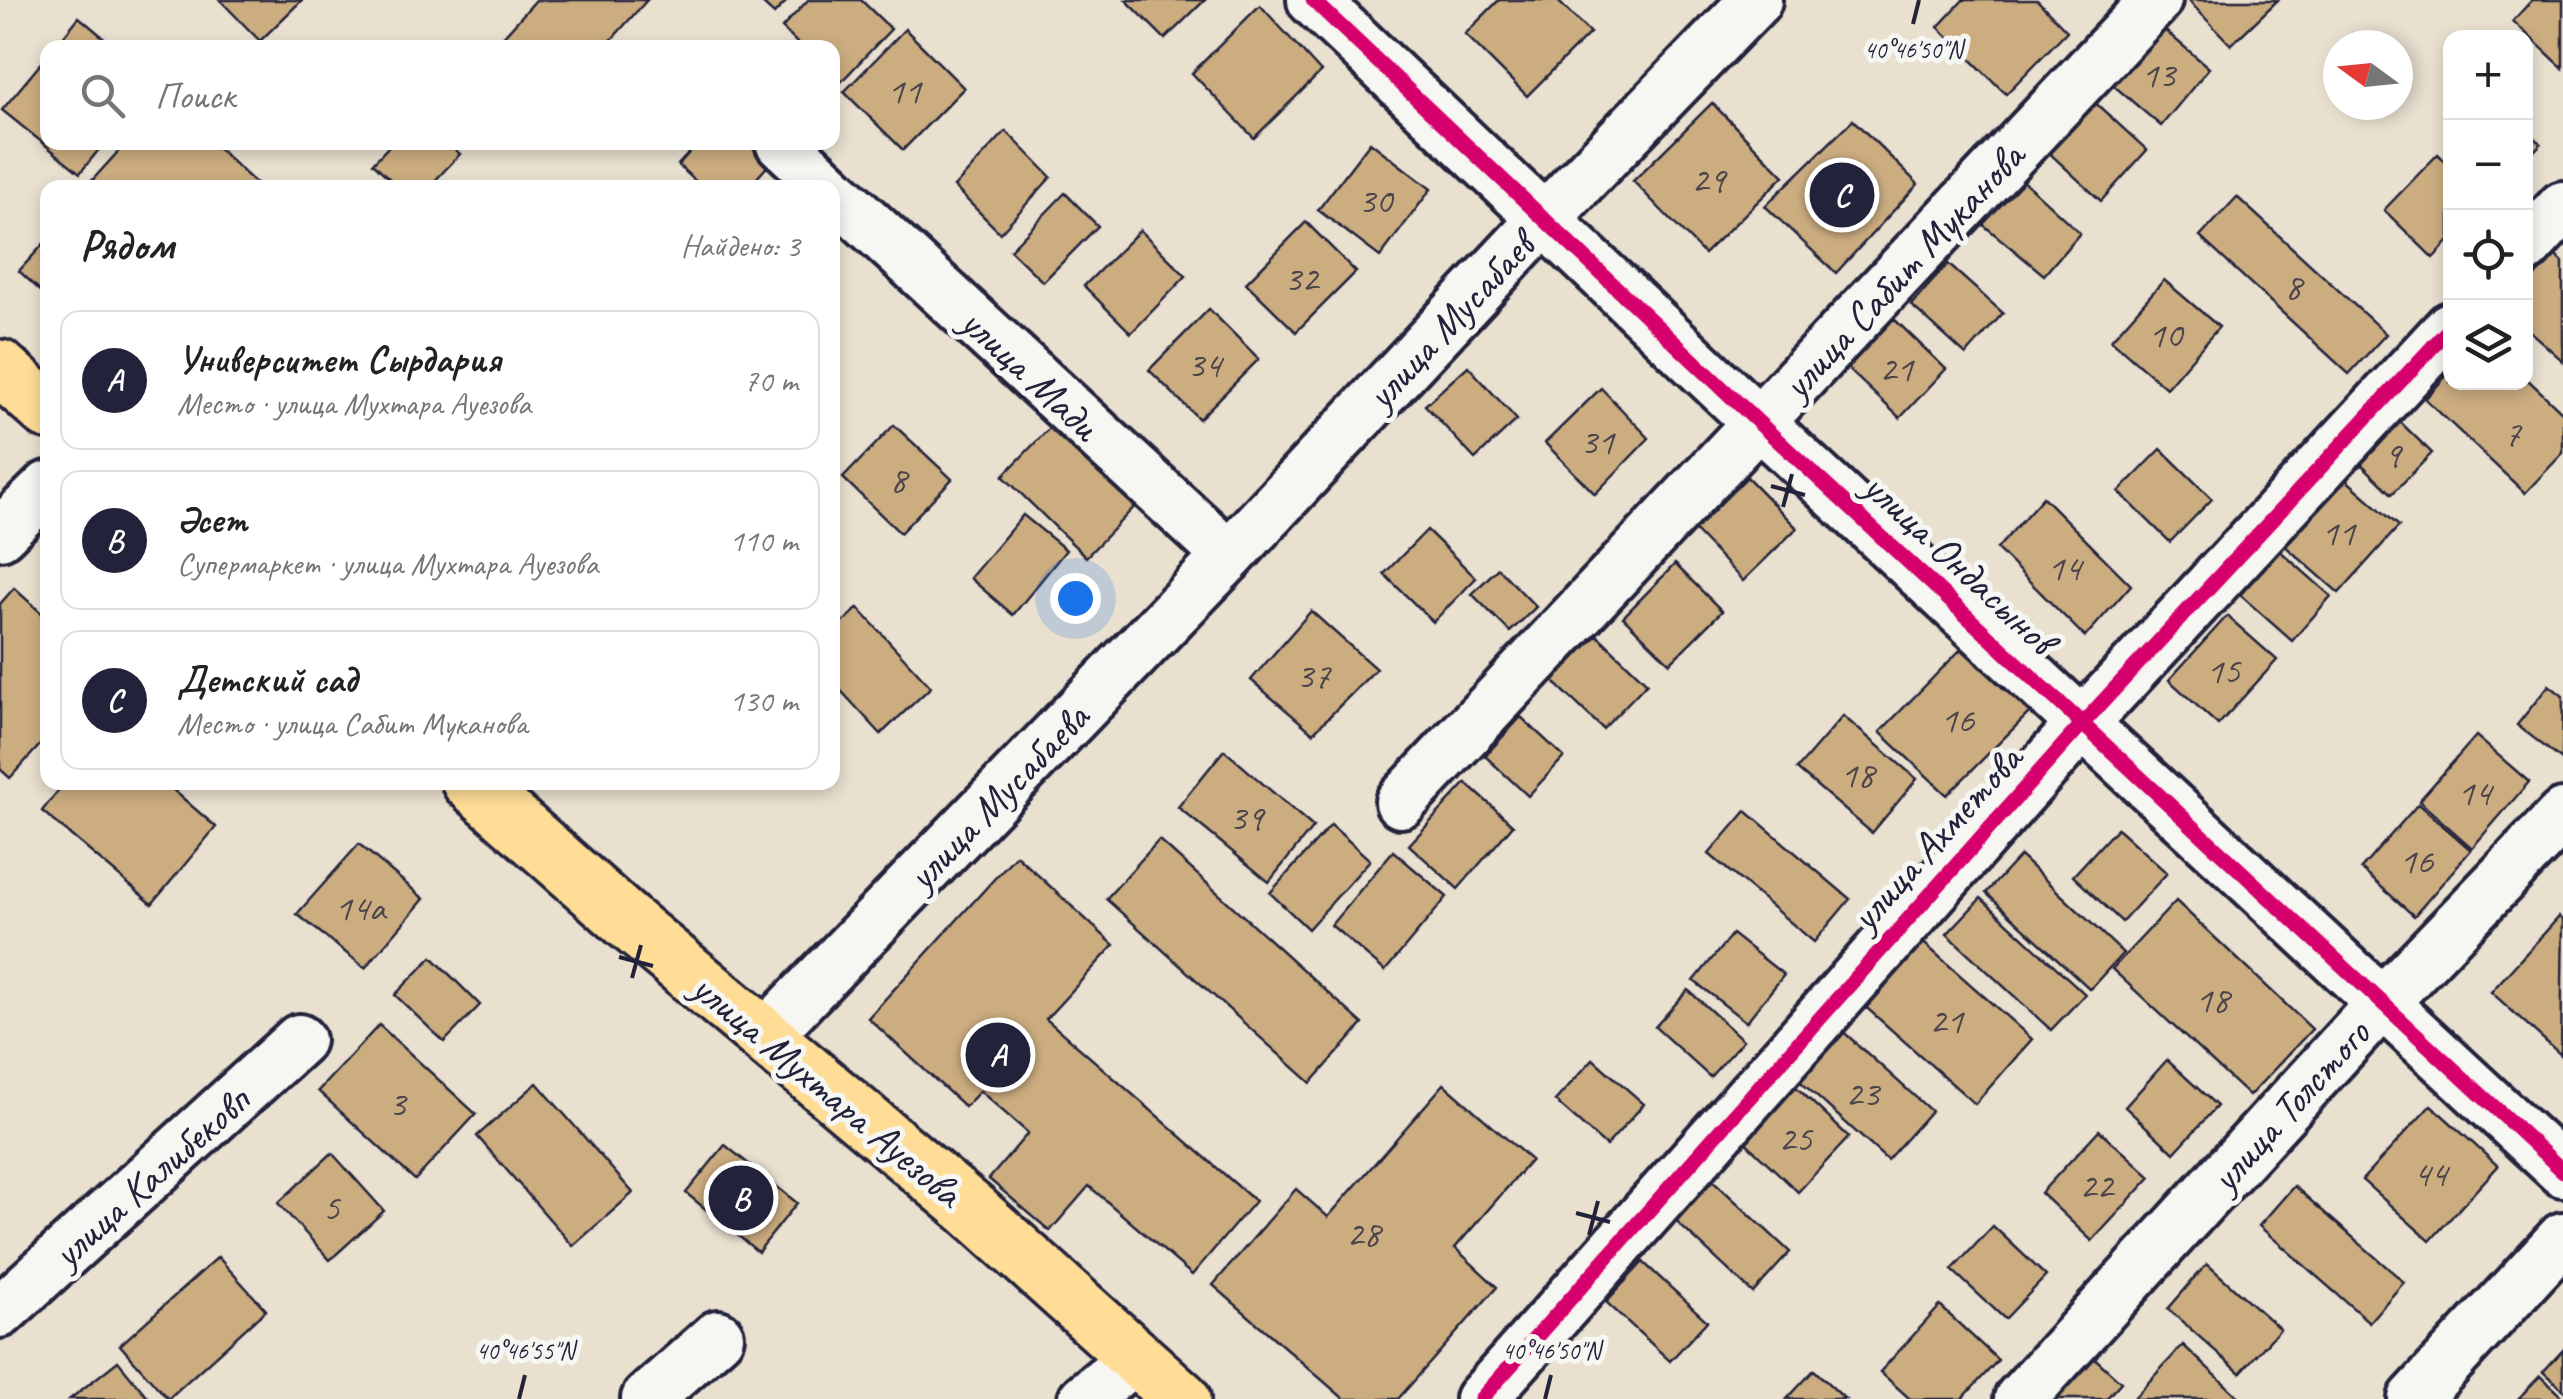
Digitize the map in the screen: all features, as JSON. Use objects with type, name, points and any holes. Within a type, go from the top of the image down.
[{"type":"main road","points":[[0,368],[40,404]]},
{"type":"main road","name":"улица Мухтара Ауезова","points":[[479,790],[627,921],[972,1210],[1182,1399]]},
{"type":"street","name":"улица Мусабаев","points":[[1229,556],[1542,220],[1756,0]]},
{"type":"street","name":"улица Сабит Муканова","points":[[1401,802],[2156,0]]},
{"type":"street","name":"улица Ондасынов","points":[[1343,10],[1542,220],[2563,1171]]},
{"type":"street","name":"улица Мади","points":[[790,150],[821,180]]},
{"type":"street","name":"улица Мади","points":[[840,197],[1229,556]]},
{"type":"street","points":[[2533,240],[2563,207]]},
{"type":"street","name":"улица Ахметова","points":[[1481,1399],[2082,724],[2443,336]]},
{"type":"street","points":[[0,534],[40,495]]},
{"type":"street","name":"улица Мусабаева","points":[[765,1036],[1229,556]]},
{"type":"street","name":"улица Толстого","points":[[2020,1399],[2382,1004],[2563,814]]},
{"type":"street","name":"улица Калибековп","points":[[0,1312],[299,1040]]},
{"type":"street","points":[[2414,1399],[2563,1238]]},
{"type":"street","points":[[647,1399],[718,1336]]},
{"type":"street","points":[[1084,1399],[1134,1358]]},
{"type":"building","points":[[220,0],[302,0],[261,40]]},
{"type":"building","points":[[536,0],[647,0],[611,40],[500,40]]},
{"type":"building","points":[[759,0],[788,0],[774,14]]},
{"type":"building","points":[[808,0],[861,0],[891,29],[840,83],[840,40],[794,40],[782,28]]},
{"type":"building","points":[[1126,0],[1205,0],[1165,39]]},
{"type":"building","points":[[1499,0],[1557,0],[1590,33],[1527,96],[1465,34]]},
{"type":"building","points":[[1963,0],[2037,0],[2067,31],[2006,94],[1938,27]]},
{"type":"building","points":[[2188,0],[2278,0],[2231,45]]},
{"type":"building","points":[[2532,0],[2563,0],[2563,68],[2533,40],[2533,30],[2523,30],[2513,21]]},
{"type":"building","points":[[1260,5],[1321,72],[1254,138],[1192,73]]},
{"type":"building","points":[[79,17],[106,40],[60,40]]},
{"type":"building","points":[[2155,22],[2209,68],[2161,126],[2106,79]]},
{"type":"building","points":[[905,29],[964,88],[903,150],[844,92]]},
{"type":"building","points":[[40,65],[40,141],[2,110]]},
{"type":"building","points":[[2091,99],[2147,150],[2101,201],[2046,150]]},
{"type":"building","points":[[1712,103],[1784,176],[1704,254],[1633,181]]},
{"type":"building","points":[[1853,120],[1918,184],[1836,273],[1765,206]]},
{"type":"building","points":[[1006,131],[1051,177],[1000,233],[954,187]]},
{"type":"building","points":[[2533,136],[2541,144],[2533,152]]},
{"type":"building","points":[[1370,142],[1431,189],[1380,257],[1318,210]]},
{"type":"building","points":[[52,150],[99,150],[80,173]]},
{"type":"building","points":[[120,150],[220,150],[252,180],[93,180]]},
{"type":"building","points":[[385,150],[456,150],[460,154],[436,180],[391,180],[373,163]]},
{"type":"building","points":[[692,150],[758,150],[771,162],[755,180],[694,180],[678,165]]},
{"type":"building","points":[[2438,154],[2443,159],[2443,247],[2433,258],[2384,210]]},
{"type":"building","points":[[2019,177],[2080,233],[2044,275],[1980,222]]},
{"type":"building","points":[[1065,193],[1098,226],[1043,282],[1010,250]]},
{"type":"building","points":[[2237,197],[2386,334],[2349,374],[2200,237]]},
{"type":"building","points":[[1306,222],[1356,272],[1296,332],[1246,283]]},
{"type":"building","points":[[1140,230],[1186,276],[1131,333],[1084,286]]},
{"type":"building","points":[[40,248],[40,291],[19,271]]},
{"type":"building","points":[[2555,255],[2563,262],[2563,361],[2533,334],[2533,279]]},
{"type":"building","points":[[1948,264],[2003,313],[1966,355],[1911,305]]},
{"type":"building","points":[[2164,280],[2219,327],[2166,388],[2111,340]]},
{"type":"building","points":[[1209,309],[1259,359],[1199,419],[1149,370]]},
{"type":"building","points":[[1892,317],[1946,369],[1900,418],[1845,366]]},
{"type":"building","points":[[1468,366],[1517,420],[1475,459],[1425,405]]},
{"type":"building","points":[[2443,380],[2443,390],[2533,390],[2533,385],[2563,413],[2563,453],[2525,493],[2425,399]]},
{"type":"building","points":[[1601,388],[1649,438],[1595,494],[1545,443]]},
{"type":"building","points":[[2393,415],[2432,453],[2392,494],[2353,456]]},
{"type":"building","points":[[1059,418],[1142,499],[1086,557],[1003,476]]},
{"type":"building","points":[[894,425],[952,479],[900,533],[843,478]]},
{"type":"building","points":[[2161,449],[2212,499],[2170,542],[2119,492]]},
{"type":"building","points":[[2336,471],[2399,526],[2339,593],[2276,538]]},
{"type":"building","points":[[1747,477],[1797,528],[1743,581],[1694,530]]},
{"type":"building","points":[[2043,497],[2131,585],[2085,637],[1997,549]]},
{"type":"building","points":[[1023,515],[1066,550],[1013,615],[970,578]]},
{"type":"building","points":[[1427,530],[1476,578],[1433,622],[1384,574]]},
{"type":"building","points":[[2279,550],[2331,596],[2292,641],[2240,595]]},
{"type":"building","points":[[1675,564],[1722,611],[1670,663],[1623,617]]},
{"type":"building","points":[[1498,568],[1536,607],[1510,632],[1472,594]]},
{"type":"building","points":[[14,588],[40,612],[40,745],[10,778],[0,769],[0,604]]},
{"type":"building","points":[[858,608],[931,687],[881,734],[840,690],[840,625]]},
{"type":"building","points":[[1311,611],[1376,669],[1313,733],[1251,680]]},
{"type":"building","points":[[2227,616],[2277,660],[2218,725],[2169,680]]},
{"type":"building","points":[[1597,635],[1647,683],[1603,729],[1553,681]]},
{"type":"building","points":[[1967,643],[2036,706],[1947,795],[1880,732]]},
{"type":"building","points":[[2549,685],[2563,696],[2562,760],[2517,725]]},
{"type":"building","points":[[1843,716],[1917,779],[1872,833],[1797,769]]},
{"type":"building","points":[[1521,717],[1564,757],[1528,796],[1485,756]]},
{"type":"building","points":[[2476,736],[2529,782],[2472,848],[2419,801]]},
{"type":"building","points":[[1224,750],[1313,827],[1269,882],[1178,807]]},
{"type":"building","points":[[1466,783],[1513,825],[1458,889],[1409,845]]},
{"type":"building","points":[[59,790],[173,790],[216,827],[152,904],[42,811]]},
{"type":"building","points":[[2418,804],[2471,850],[2414,916],[2361,869]]},
{"type":"building","points":[[1746,811],[1850,899],[1814,942],[1709,854]]},
{"type":"building","points":[[1331,825],[1370,860],[1308,929],[1270,893]]},
{"type":"building","points":[[2117,828],[2167,873],[2122,922],[2073,876]]},
{"type":"building","points":[[1159,840],[1363,1024],[1311,1083],[1106,899]]},
{"type":"building","points":[[359,844],[424,899],[365,968],[297,914]]},
{"type":"building","points":[[1393,851],[1447,897],[1385,971],[1331,925]]},
{"type":"building","points":[[1016,855],[1114,945],[1046,1019],[1255,1201],[1192,1275],[1089,1186],[1050,1231],[989,1179],[1028,1133],[980,1091],[965,1107],[868,1018]]},
{"type":"building","points":[[2020,856],[2123,953],[2090,989],[1986,893]]},
{"type":"building","points":[[1981,898],[2085,994],[2051,1030],[1947,934]]},
{"type":"building","points":[[2176,901],[2312,1029],[2249,1096],[2112,969]]},
{"type":"building","points":[[2559,917],[2563,920],[2561,1055],[2491,992]]},
{"type":"building","points":[[1732,934],[1784,975],[1746,1022],[1694,981]]},
{"type":"building","points":[[1917,937],[2032,1039],[1975,1104],[1860,1002]]},
{"type":"building","points":[[432,957],[480,1005],[444,1042],[395,995]]},
{"type":"building","points":[[1688,990],[1743,1040],[1710,1077],[1655,1027]]},
{"type":"building","points":[[379,1025],[476,1114],[415,1180],[318,1091]]},
{"type":"building","points":[[1837,1026],[1931,1111],[1887,1160],[1793,1075]]},
{"type":"building","points":[[1593,1059],[1644,1104],[1606,1146],[1555,1101]]},
{"type":"building","points":[[2167,1060],[2217,1106],[2174,1153],[2125,1107]]},
{"type":"building","points":[[537,1083],[633,1193],[573,1246],[477,1136]]},
{"type":"building","points":[[1444,1084],[1531,1160],[1455,1248],[1497,1287],[1398,1399],[1344,1399],[1213,1285],[1296,1189],[1328,1217]]},
{"type":"building","points":[[1793,1084],[1849,1137],[1798,1192],[1741,1138]]},
{"type":"building","points":[[2431,1105],[2498,1166],[2430,1241],[2362,1180]]},
{"type":"building","points":[[2099,1130],[2151,1177],[2092,1241],[2041,1193]]},
{"type":"building","points":[[725,1145],[797,1203],[758,1252],[686,1193]]},
{"type":"building","points":[[332,1153],[384,1211],[330,1260],[278,1203]]},
{"type":"building","points":[[1705,1173],[1790,1252],[1753,1293],[1668,1214]]},
{"type":"building","points":[[2294,1186],[2404,1282],[2369,1322],[2259,1226]]},
{"type":"building","points":[[1993,1226],[2046,1276],[2005,1319],[1952,1270]]},
{"type":"building","points":[[218,1257],[266,1310],[168,1399],[120,1345]]},
{"type":"building","points":[[1643,1262],[1707,1321],[1670,1361],[1606,1302]]},
{"type":"building","points":[[2207,1264],[2280,1329],[2240,1373],[2168,1309]]},
{"type":"building","points":[[1940,1306],[1998,1360],[1962,1399],[1910,1399],[1880,1372]]},
{"type":"building","points":[[2077,1342],[2121,1382],[2106,1399],[2025,1399]]},
{"type":"building","points":[[2183,1345],[2241,1399],[2133,1399]]},
{"type":"building","points":[[2563,1350],[2563,1390],[2543,1372]]},
{"type":"building","points":[[118,1361],[149,1399],[70,1399]]},
{"type":"building","points":[[1814,1370],[1845,1399],[1787,1399]]},
{"type":"building","points":[[2540,1376],[2563,1398],[2563,1399],[2518,1399]]},
{"type":"cycle path","points":[[1313,0],[1758,422],[2563,1171]]},
{"type":"cycle path","points":[[1481,1399],[2082,724],[2443,336]]},
{"type":"place","name":"Детский сад","points":[[1842,195]]},
{"type":"place","name":"Университет Сырдария","points":[[998,1055]]},
{"type":"place","name":"Әсет","points":[[741,1198]]}]
